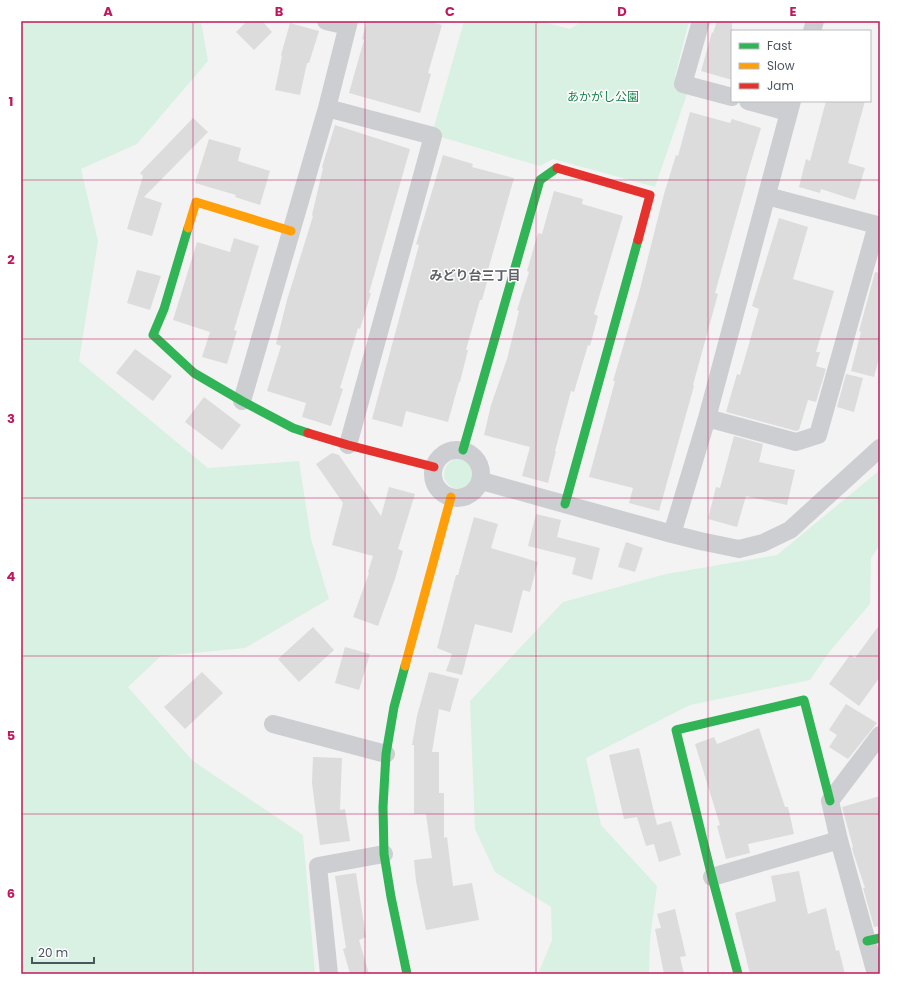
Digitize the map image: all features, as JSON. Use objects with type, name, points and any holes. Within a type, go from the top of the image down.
[{"type":"street","points":[[242,401],[326,108],[348,24],[326,21]]},
{"type":"street","points":[[701,21],[683,84],[731,97]]},
{"type":"street","points":[[672,534],[707,418],[790,106],[756,102]]},
{"type":"street","points":[[326,108],[433,136],[348,444]]},
{"type":"street","points":[[463,450],[540,180],[556,168],[650,195],[565,504]]},
{"type":"street","points":[[707,418],[796,442],[818,435],[878,226],[767,196]]},
{"type":"street","points":[[291,231],[196,202],[164,309],[153,335],[194,373],[293,428],[434,467]]},
{"type":"street","points":[[482,481],[672,534],[739,548],[763,543],[790,530],[880,448]]},
{"type":"street","points":[[463,450],[470,453],[480,464],[482,481],[470,495],[464,498],[451,498],[438,490],[433,476],[434,467],[436,461],[448,451],[463,450]]},
{"type":"street","points":[[407,974],[391,897],[384,854],[382,807],[386,754],[394,707],[451,498]]},
{"type":"street","points":[[738,974],[712,877],[676,730],[804,700],[839,840],[874,940],[876,974]]},
{"type":"street","points":[[274,724],[386,754]]},
{"type":"street","points":[[830,801],[880,735]]},
{"type":"street","points":[[712,877],[839,840]]},
{"type":"street","points":[[329,974],[318,866],[384,854]]},
{"type":"green space","points":[[21,21],[201,21],[208,61],[137,144],[81,169],[98,241],[79,361],[208,468],[299,461],[311,539],[329,599],[245,648],[161,656],[128,687],[193,761],[303,835],[315,974],[21,974]]},
{"type":"green space","name":"あかがし公園","points":[[464,21],[541,21],[570,29],[582,21],[689,21],[675,76],[687,94],[655,187],[553,159],[540,166],[441,137],[434,127]]},
{"type":"green space","points":[[459,459],[470,463],[474,474],[470,485],[459,489],[448,485],[444,474],[448,463]]},
{"type":"green space","points":[[880,470],[880,545],[871,558],[870,604],[830,651],[810,680],[690,705],[586,758],[601,825],[657,886],[650,940],[649,974],[538,974],[552,940],[551,907],[495,872],[475,829],[470,701],[563,602],[666,574],[777,555]]},
{"type":"building","points":[[247,21],[262,21],[272,32],[254,50],[236,32]]},
{"type":"building","points":[[367,21],[427,21],[442,25],[428,73],[431,74],[420,113],[349,93],[364,40],[362,39]]},
{"type":"building","points":[[717,21],[732,21],[731,80],[701,71],[712,32],[713,33]]},
{"type":"building","points":[[290,23],[319,31],[309,63],[307,63],[300,95],[275,90],[281,55]]},
{"type":"building","points":[[826,102],[865,102],[848,163],[865,168],[855,200],[821,189],[820,193],[799,187],[806,159],[810,161]]},
{"type":"building","points":[[690,112],[730,123],[732,119],[761,128],[715,293],[718,294],[659,511],[629,503],[633,488],[589,477],[615,381],[613,381],[639,293],[664,194],[676,155],[678,156]]},
{"type":"building","points":[[193,118],[208,132],[144,197],[162,203],[152,236],[127,229],[143,176],[140,173]]},
{"type":"building","points":[[335,125],[410,149],[369,293],[371,293],[360,329],[358,328],[340,388],[343,389],[331,426],[302,417],[306,403],[267,391],[281,346],[276,344],[287,300],[313,216],[322,167]]},
{"type":"building","points":[[209,139],[241,148],[238,161],[270,171],[260,205],[235,197],[236,195],[195,183]]},
{"type":"building","points":[[443,155],[473,164],[472,167],[514,178],[488,270],[490,271],[482,300],[480,300],[466,350],[468,350],[448,422],[406,411],[402,427],[372,419],[419,245],[416,244]]},
{"type":"building","points":[[554,191],[583,199],[582,204],[623,216],[594,314],[598,316],[590,346],[588,345],[574,392],[571,391],[548,483],[522,476],[530,447],[484,435],[491,405],[507,359],[519,311],[517,310],[529,272],[527,271],[538,233],[542,234]]},
{"type":"building","points":[[779,218],[808,227],[793,279],[834,291],[816,352],[820,352],[816,366],[826,369],[816,402],[808,400],[799,430],[796,431],[726,412],[737,374],[740,375],[759,309],[752,306]]},
{"type":"building","points":[[234,238],[259,246],[234,330],[237,331],[227,364],[202,357],[210,332],[173,320],[197,242],[230,252]]},
{"type":"building","points":[[137,270],[161,276],[150,310],[127,303]]},
{"type":"building","points":[[875,272],[880,273],[880,354],[874,377],[851,371],[861,332],[859,331]]},
{"type":"building","points":[[135,349],[172,376],[153,401],[116,373]]},
{"type":"building","points":[[846,374],[863,378],[854,412],[837,407]]},
{"type":"building","points":[[204,397],[241,425],[222,450],[185,422]]},
{"type":"building","points":[[734,436],[763,444],[759,462],[795,470],[787,505],[746,496],[737,527],[708,519],[716,487],[720,488]]},
{"type":"building","points":[[332,453],[339,455],[381,516],[389,487],[415,494],[398,549],[403,551],[395,579],[378,626],[353,617],[369,573],[368,572],[373,556],[332,545],[343,503],[316,464]]},
{"type":"building","points":[[536,514],[561,520],[557,537],[600,548],[592,580],[572,574],[576,558],[528,546]]},
{"type":"building","points":[[474,517],[498,524],[491,548],[538,562],[530,592],[523,590],[512,633],[475,624],[462,675],[446,671],[452,654],[437,648],[456,575],[458,575]]},
{"type":"building","points":[[626,542],[643,548],[635,572],[618,567]]},
{"type":"building","points":[[880,624],[880,677],[859,706],[829,684],[850,655],[855,658]]},
{"type":"building","points":[[313,627],[334,650],[299,682],[278,659]]},
{"type":"building","points":[[345,647],[370,654],[359,690],[335,683]]},
{"type":"building","points":[[202,672],[223,693],[185,729],[164,707]]},
{"type":"building","points":[[429,672],[459,679],[450,712],[439,709],[432,752],[439,752],[439,793],[444,793],[444,838],[447,837],[453,886],[472,883],[479,920],[426,930],[416,881],[414,860],[432,858],[426,814],[414,814],[414,745],[412,745],[417,716]]},
{"type":"building","points":[[846,704],[877,723],[848,759],[829,747],[837,735],[829,730]]},
{"type":"building","points":[[759,728],[785,807],[788,807],[794,834],[748,844],[750,853],[726,859],[717,826],[720,825],[695,744],[714,737],[717,744]]},
{"type":"building","points":[[639,748],[657,825],[671,821],[681,855],[659,862],[654,844],[646,846],[637,817],[624,819],[609,755]]},
{"type":"building","points":[[313,757],[342,758],[340,810],[345,809],[350,841],[320,845],[312,783]]},
{"type":"building","points":[[880,796],[880,926],[874,927],[863,888],[865,888],[853,852],[842,807]]},
{"type":"building","points":[[799,871],[808,914],[826,908],[836,951],[839,950],[845,974],[750,974],[735,913],[776,901],[771,876]]},
{"type":"building","points":[[356,873],[366,937],[359,940],[369,974],[350,974],[343,949],[346,948],[335,876]]},
{"type":"building","points":[[675,909],[686,956],[680,957],[684,974],[664,974],[655,929],[661,928],[657,914]]},
{"type":"traffic: fast","points":[[463,450],[540,180],[557,168]]},
{"type":"traffic: fast","points":[[188,228],[164,309],[153,335],[194,373],[293,428],[308,433]]},
{"type":"traffic: fast","points":[[565,504],[638,240]]},
{"type":"traffic: fast","points":[[405,666],[394,707],[386,754],[383,807],[384,854],[391,897],[407,974]]},
{"type":"traffic: fast","points":[[738,974],[712,877],[676,730],[804,700],[830,801]]},
{"type":"traffic: fast","points":[[867,941],[880,938]]},
{"type":"traffic: slow","points":[[188,228],[196,202],[291,231]]},
{"type":"traffic: slow","points":[[405,666],[451,497]]},
{"type":"traffic: jam","points":[[557,168],[650,195],[638,240]]},
{"type":"traffic: jam","points":[[308,433],[434,467]]},
{"type":"district","name":"みどり台三丁目","points":[[475,275]]}]
